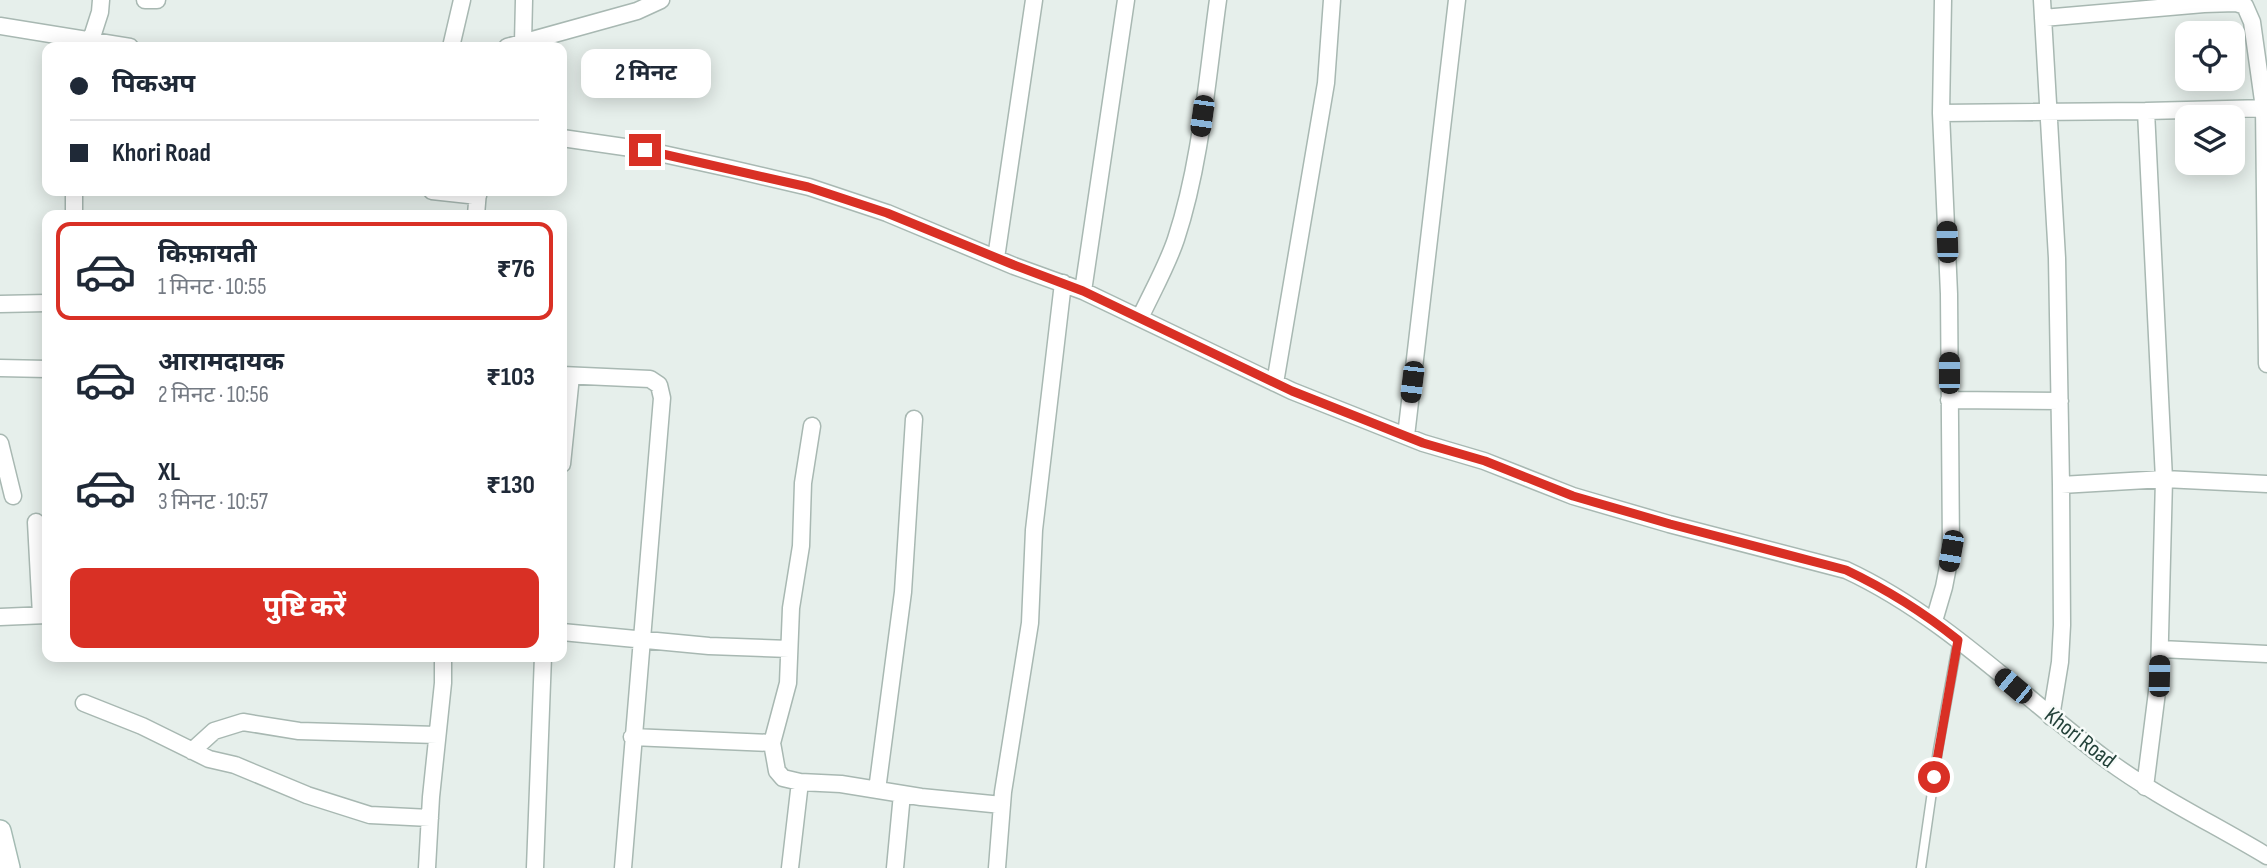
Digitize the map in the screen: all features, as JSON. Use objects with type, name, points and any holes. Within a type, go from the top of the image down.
[{"type":"street","points":[[0,26],[81,42],[100,12],[101,0]]},
{"type":"street","points":[[145,0],[157,0]]},
{"type":"street","points":[[452,42],[462,0]]},
{"type":"street","points":[[516,42],[524,0]]},
{"type":"street","points":[[524,42],[662,0]]},
{"type":"street","points":[[996,258],[1034,0]]},
{"type":"street","points":[[1083,291],[1126,0]]},
{"type":"street","points":[[1140,318],[1175,242],[1186,203],[1218,0]]},
{"type":"street","points":[[1275,383],[1326,83],[1332,0]]},
{"type":"street","points":[[1406,436],[1457,0]]},
{"type":"street","points":[[1934,621],[1951,551],[1949,294],[1941,113],[1943,0]]},
{"type":"street","points":[[2042,0],[2057,258],[2060,401],[2062,625],[2060,662],[2051,717]]},
{"type":"street","points":[[2043,18],[2204,4],[2236,3],[2245,6],[2252,22],[2266,108],[2267,364]]},
{"type":"street","points":[[1941,113],[2266,108]]},
{"type":"street","points":[[2145,788],[2159,676],[2165,479],[2146,111]]},
{"type":"street","name":"Khori Road","points":[[567,139],[645,150],[808,187],[887,213],[1083,291],[1275,383],[1406,436],[1485,461],[1573,496],[1846,570],[1873,582],[1934,621],[2051,717],[2145,788],[2204,818],[2267,856]]},
{"type":"street","points":[[997,868],[1002,806],[1030,622],[1034,530],[1063,284]]},
{"type":"street","points":[[0,304],[42,303]]},
{"type":"street","points":[[0,368],[42,369]]},
{"type":"street","points":[[567,375],[650,379],[659,385],[662,398],[623,868]]},
{"type":"street","points":[[1949,400],[2060,401]]},
{"type":"street","points":[[877,790],[903,592],[914,419]]},
{"type":"street","points":[[812,426],[803,483],[801,546],[791,608],[788,683],[772,743],[778,771],[783,778],[800,782],[841,784],[1002,806]]},
{"type":"street","points":[[0,443],[13,496]]},
{"type":"street","points":[[2061,485],[2165,479],[2267,484]]},
{"type":"street","points":[[36,522],[42,592]]},
{"type":"street","points":[[0,617],[42,615]]},
{"type":"street","points":[[567,632],[709,646],[789,649]]},
{"type":"street","points":[[2160,649],[2267,654]]},
{"type":"street","points":[[427,868],[443,662]]},
{"type":"street","points":[[535,868],[543,662]]},
{"type":"street","points":[[84,703],[142,726],[209,760],[235,765],[307,795],[370,814],[429,818]]},
{"type":"street","points":[[192,751],[214,730],[243,722],[299,731],[438,735]]},
{"type":"street","points":[[632,737],[772,743]]},
{"type":"street","points":[[790,868],[800,782]]},
{"type":"street","points":[[895,868],[902,794]]},
{"type":"street","points":[[0,831],[9,868]]},
{"type":"lane","points":[[1921,868],[1938,750],[1958,640]]},
{"type":"route","points":[[645,150],[808,187],[887,213],[1083,291],[1292,391],[1423,443],[1485,461],[1573,496],[1846,570],[1873,582],[1934,621],[1958,640],[1934,777]]}]
